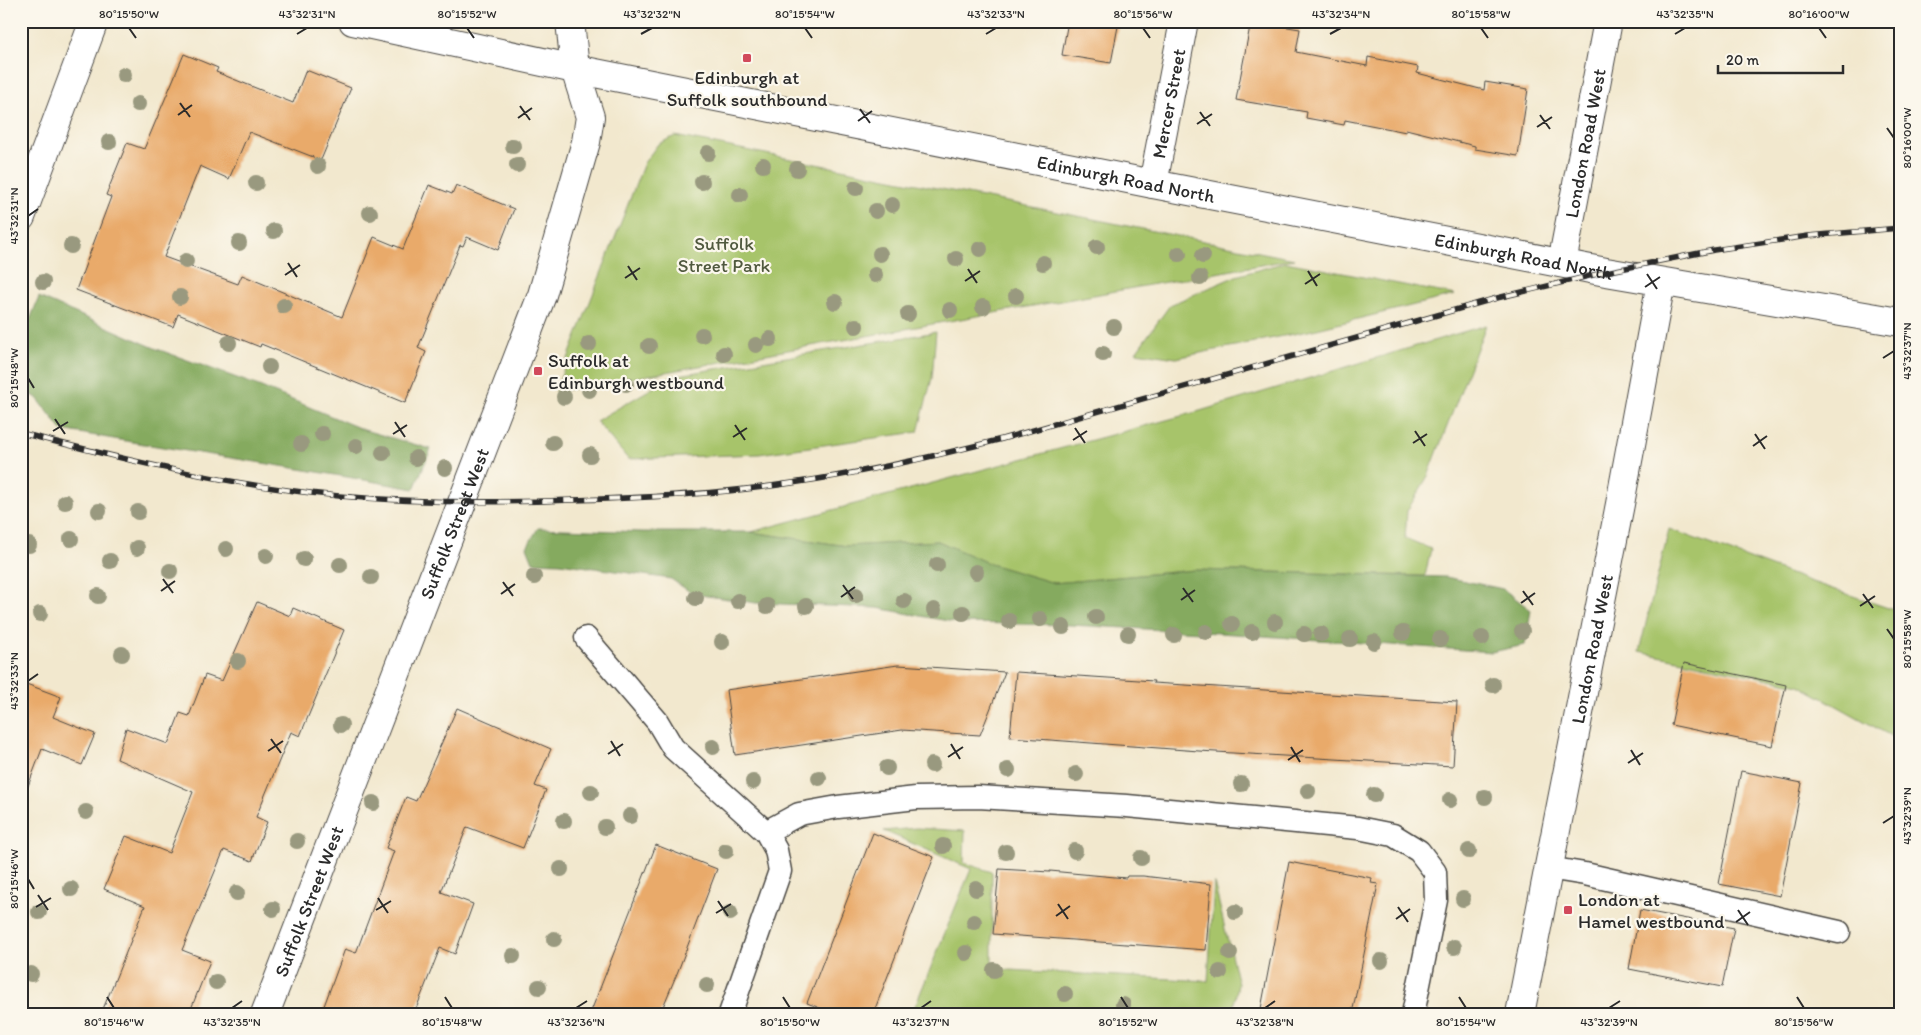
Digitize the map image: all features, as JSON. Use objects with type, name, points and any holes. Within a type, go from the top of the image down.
[{"type":"street","points":[[21,216],[94,21]]},
{"type":"street","name":"Edinburgh Road North","points":[[353,21],[575,69],[1152,184],[1661,282],[1900,322]]},
{"type":"street","name":"Suffolk Street West","points":[[265,1014],[542,295],[580,161],[590,116],[575,69],[570,21]]},
{"type":"street","name":"Mercer Street","points":[[1152,184],[1184,21]]},
{"type":"street","name":"London Road West","points":[[1562,263],[1608,21]]},
{"type":"street","name":"London Road West","points":[[1520,1014],[1620,504],[1661,282]]},
{"type":"lane","points":[[586,638],[657,721],[673,748],[766,832],[776,850],[780,871],[731,1013]]},
{"type":"lane","points":[[766,832],[799,814],[838,807],[916,798],[978,797],[1127,806],[1358,828],[1393,835],[1418,851],[1434,872],[1436,900],[1413,1014]]},
{"type":"lane","points":[[1548,868],[1585,874],[1839,932]]},
{"type":"green space","name":"Suffolk Street Park","points":[[675,136],[1294,259],[555,392],[644,163],[658,144]]},
{"type":"green space","points":[[1286,262],[1455,295],[1313,330],[1176,358],[1136,352],[1170,305],[1236,276]]},
{"type":"green space","points":[[39,297],[157,349],[259,386],[364,430],[431,449],[414,489],[62,430],[37,398],[21,388],[21,342]]},
{"type":"green space","points":[[1486,325],[1428,476],[1407,511],[1405,538],[1431,549],[1425,576],[1195,570],[1054,583],[990,564],[938,541],[847,546],[751,532],[1200,411]]},
{"type":"green space","points":[[936,332],[932,378],[918,432],[759,454],[628,459],[596,421],[673,376]]},
{"type":"green space","points":[[538,528],[642,532],[751,532],[847,546],[938,541],[990,564],[1054,583],[1195,570],[1446,577],[1503,589],[1531,610],[1525,645],[1492,652],[1219,633],[1070,625],[959,623],[877,608],[756,603],[693,594],[671,579],[560,563],[533,562],[527,547]]},
{"type":"green space","points":[[1669,529],[1809,581],[1900,612],[1900,741],[1799,685],[1639,652]]},
{"type":"green space","points":[[916,828],[965,831],[964,863],[992,872],[992,969],[1208,981],[1214,882],[1238,984],[1232,1014],[920,1014],[913,1011],[971,869],[884,831]]},
{"type":"building","points":[[1068,21],[1119,21],[1111,63],[1062,55]]},
{"type":"building","points":[[1251,21],[1300,29],[1296,52],[1367,66],[1368,57],[1418,67],[1417,73],[1484,90],[1485,82],[1528,89],[1518,156],[1475,149],[1475,146],[1406,129],[1406,132],[1345,120],[1344,125],[1306,118],[1307,112],[1236,100]]},
{"type":"building","points":[[184,54],[218,68],[216,72],[293,103],[306,70],[351,88],[321,160],[249,132],[229,179],[200,166],[164,257],[238,284],[242,275],[342,317],[374,237],[403,249],[429,185],[452,194],[456,185],[514,209],[498,250],[467,237],[463,246],[460,245],[418,348],[426,352],[405,403],[261,344],[260,347],[178,314],[173,327],[76,290],[111,197],[106,195],[127,143],[144,149]]},
{"type":"building","points":[[257,602],[290,616],[293,608],[344,630],[300,736],[291,732],[256,817],[267,822],[252,861],[224,850],[182,950],[210,961],[189,1014],[101,1014],[145,906],[104,889],[126,836],[169,853],[193,792],[117,759],[126,728],[168,744],[180,713],[189,716],[205,675],[222,681]]},
{"type":"building","points":[[1684,663],[1786,685],[1772,746],[1671,725]]},
{"type":"building","points":[[898,665],[1005,672],[980,735],[902,730],[735,755],[726,690]]},
{"type":"building","points":[[1016,672],[1154,681],[1153,683],[1457,702],[1453,766],[1199,751],[1010,737]]},
{"type":"building","points":[[21,682],[61,697],[53,717],[95,734],[82,765],[42,749],[25,794],[21,793]]},
{"type":"building","points":[[457,708],[551,749],[535,786],[546,790],[523,848],[467,827],[441,892],[473,904],[455,954],[440,948],[414,1014],[321,1014],[345,949],[356,953],[394,851],[386,848],[406,797],[416,801]]},
{"type":"building","points":[[1741,771],[1802,783],[1780,896],[1719,884]]},
{"type":"building","points":[[873,833],[934,857],[873,1014],[835,1014],[807,1003]]},
{"type":"building","points":[[656,845],[717,869],[678,971],[660,1014],[590,1014]]},
{"type":"building","points":[[1289,862],[1372,878],[1371,883],[1378,884],[1352,1014],[1260,1014]]},
{"type":"building","points":[[999,869],[1050,871],[1126,878],[1127,876],[1143,876],[1211,884],[1206,950],[993,934]]},
{"type":"building","points":[[1640,910],[1734,928],[1722,987],[1629,969]]},
{"type":"railway","points":[[21,433],[100,453],[219,479],[299,492],[339,496],[456,502],[514,502],[655,497],[738,490],[845,474],[976,446],[1497,298],[1606,272],[1714,250],[1808,236],[1900,228]]},
{"type":"place","name":"Edinburgh at Suffolk southbound","points":[[747,58]]},
{"type":"place","name":"Suffolk at Edinburgh westbound","points":[[538,371]]},
{"type":"place","name":"London at Hamel westbound","points":[[1568,910]]}]
